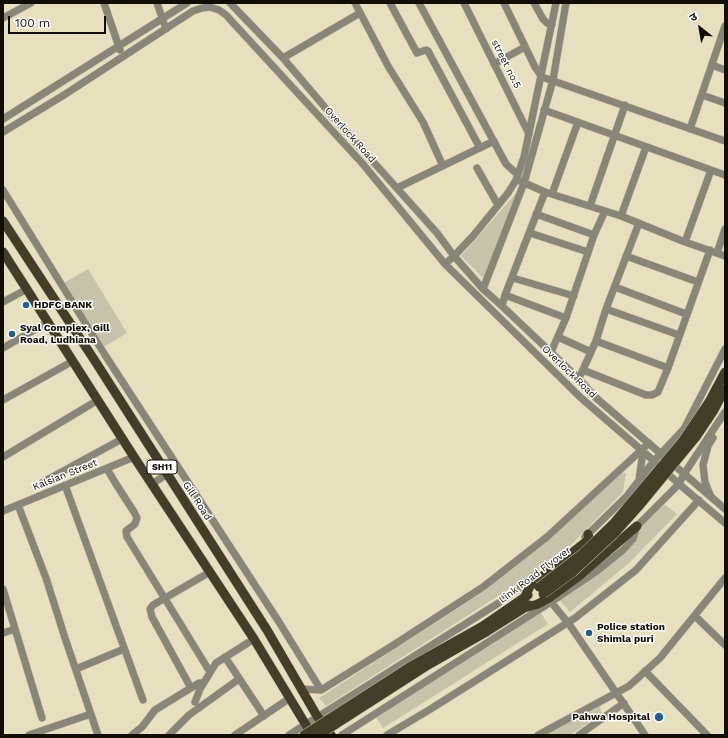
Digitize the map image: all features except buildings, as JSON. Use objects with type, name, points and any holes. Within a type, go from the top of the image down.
[{"type":"main road","name":"Gill Road","points":[[3,221],[267,630],[317,716],[331,735]]},
{"type":"main road","name":"SH11","points":[[3,252],[122,439],[254,639],[312,735]]},
{"type":"main road","name":"Link Road Flyover","points":[[304,735],[374,689],[524,604],[583,553],[614,523],[682,442],[709,402],[725,372]]},
{"type":"main road","name":"Link Road Flyover","points":[[319,735],[573,572],[614,534],[640,506],[696,437],[714,410],[725,389]]},
{"type":"main road","points":[[588,538],[530,586],[524,604],[538,604],[550,598],[579,576],[637,526]]},
{"type":"street","points":[[3,18],[31,3]]},
{"type":"street","points":[[104,3],[119,47],[124,56]]},
{"type":"street","points":[[157,3],[166,29]]},
{"type":"street","points":[[3,119],[187,3]]},
{"type":"street","points":[[191,3],[193,11]]},
{"type":"street","name":"Overlock Road","points":[[230,3],[283,58],[334,118],[437,233],[454,256],[483,290],[579,379],[595,397],[712,499],[724,507]]},
{"type":"street","points":[[355,3],[388,66],[423,122],[443,166]]},
{"type":"street","points":[[390,3],[416,53],[426,50],[428,51],[480,148]]},
{"type":"street","points":[[420,3],[506,164],[519,179],[549,193],[621,216],[725,256]]},
{"type":"street","name":"street no.5","points":[[464,3],[530,134]]},
{"type":"street","points":[[504,3],[525,47],[542,77],[725,141]]},
{"type":"street","points":[[534,3],[542,19],[547,23],[552,24]]},
{"type":"street","points":[[445,264],[473,236],[519,179],[542,77],[556,3]]},
{"type":"street","points":[[483,290],[553,80],[566,3]]},
{"type":"street","name":"Overlock Road","points":[[3,132],[64,95],[193,11],[211,5],[226,15],[362,163],[445,264],[580,397],[725,523]]},
{"type":"street","points":[[283,58],[360,13]]},
{"type":"street","points":[[690,129],[724,31]]},
{"type":"street","points":[[494,64],[525,47]]},
{"type":"street","points":[[712,65],[725,70]]},
{"type":"street","points":[[58,85],[64,95]]},
{"type":"street","points":[[702,95],[725,103]]},
{"type":"street","points":[[590,206],[625,105]]},
{"type":"street","points":[[544,110],[725,175]]},
{"type":"street","points":[[502,306],[536,214],[549,193],[578,122]]},
{"type":"street","points":[[397,188],[494,141]]},
{"type":"street","points":[[621,216],[646,147]]},
{"type":"street","points":[[477,168],[498,205]]},
{"type":"street","points":[[686,242],[711,170]]},
{"type":"street","points":[[3,190],[105,355],[279,622],[321,690]]},
{"type":"street","points":[[550,352],[566,318],[594,235],[605,211]]},
{"type":"street","points":[[536,214],[594,235]]},
{"type":"street","points":[[579,379],[596,341],[606,309],[639,223]]},
{"type":"street","points":[[583,370],[646,395],[652,395],[658,392],[698,282],[725,228]]},
{"type":"street","points":[[530,232],[588,252]]},
{"type":"street","points":[[626,256],[698,282]]},
{"type":"street","points":[[513,278],[574,296]]},
{"type":"street","points":[[615,287],[686,314]]},
{"type":"street","points":[[3,302],[27,288]]},
{"type":"street","points":[[505,296],[566,318]]},
{"type":"street","points":[[606,309],[679,335]]},
{"type":"street","points":[[3,348],[48,322]]},
{"type":"street","points":[[558,337],[591,352]]},
{"type":"street","points":[[596,341],[668,368]]},
{"type":"street","points":[[289,735],[497,604],[588,538],[627,496],[654,461],[684,429],[725,349]]},
{"type":"street","points":[[3,400],[73,361]]},
{"type":"street","points":[[580,397],[588,388]]},
{"type":"street","points":[[3,457],[98,400]]},
{"type":"street","points":[[342,735],[551,602],[597,571],[623,550],[633,539],[637,526],[679,484],[725,412]]},
{"type":"street","points":[[712,499],[705,482],[703,466],[708,446],[725,418]]},
{"type":"street","points":[[42,482],[122,439]]},
{"type":"street","points":[[301,689],[321,690],[483,587],[548,537],[642,452],[649,443]]},
{"type":"street","points":[[639,480],[642,452]]},
{"type":"street","name":"Kalsian Street","points":[[3,511],[134,457]]},
{"type":"street","points":[[107,469],[137,518],[135,524],[126,531],[127,537],[210,672]]},
{"type":"street","points":[[152,484],[167,474]]},
{"type":"street","points":[[66,485],[107,599],[108,607],[143,700]]},
{"type":"street","points":[[387,735],[568,623],[636,570],[699,500]]},
{"type":"street","points":[[18,505],[46,578],[98,735]]},
{"type":"street","points":[[191,688],[150,612],[150,609],[153,605],[164,598],[210,572]]},
{"type":"street","points":[[538,735],[628,686],[660,658],[725,578]]},
{"type":"street","points":[[3,589],[42,718]]},
{"type":"street","points":[[551,602],[568,623],[617,692],[645,735]]},
{"type":"street","points":[[695,616],[725,645]]},
{"type":"street","points":[[3,633],[15,629]]},
{"type":"street","points":[[195,702],[203,683],[216,662],[254,639]]},
{"type":"street","points":[[76,669],[124,650]]},
{"type":"street","points":[[225,657],[264,716]]},
{"type":"street","points":[[645,671],[707,735]]},
{"type":"street","points":[[169,735],[190,715],[239,679]]},
{"type":"street","points":[[132,735],[142,727],[155,710],[199,683],[203,683]]},
{"type":"street","points":[[235,735],[290,698]]},
{"type":"street","points":[[579,735],[624,704]]},
{"type":"street","points":[[29,735],[91,714]]},
{"type":"shaded area","points":[[517,192],[484,279],[461,256]]},
{"type":"shaded area","points":[[88,269],[127,333],[99,350],[60,285]]},
{"type":"shaded area","points":[[626,473],[623,492],[565,551],[523,580],[326,706],[319,698],[483,592],[552,538],[616,475]]},
{"type":"shaded area","points":[[664,504],[677,514],[629,563],[570,612],[558,598],[617,550]]},
{"type":"shaded area","points":[[539,610],[548,624],[383,728],[374,714]]},
{"type":"shaded area","points":[[600,706],[602,714],[570,735],[545,735]]},
{"type":"place","name":"HDFC BANK","points":[[26,305]]},
{"type":"place","name":"Syal Complex, Gill Road, Ludhiana","points":[[12,334]]},
{"type":"place","name":"Police station Shimla puri","points":[[589,633]]},
{"type":"place","name":"Pahwa Hospital","points":[[659,717]]}]
